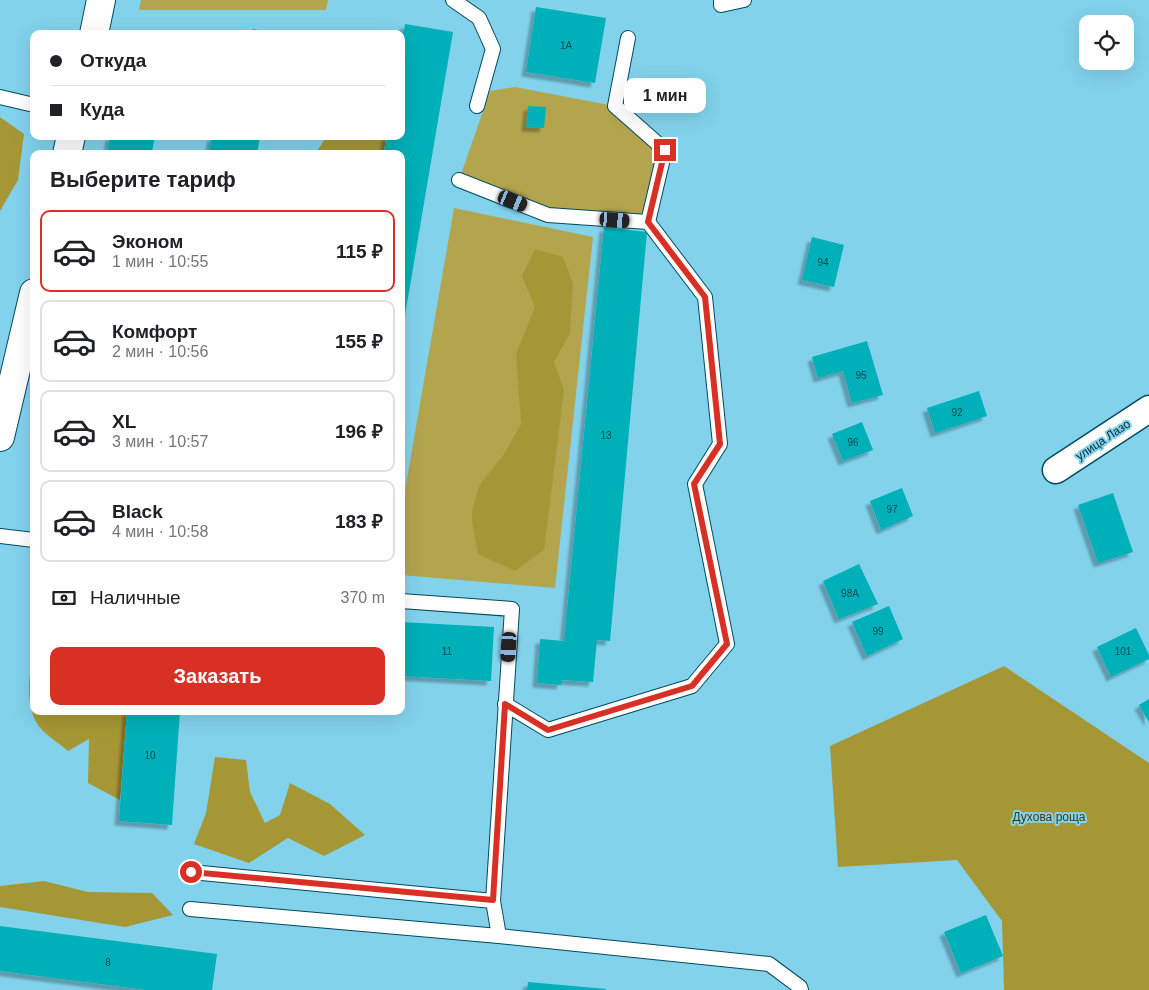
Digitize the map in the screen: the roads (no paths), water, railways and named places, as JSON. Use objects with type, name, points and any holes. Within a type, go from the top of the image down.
[{"type":"street","points":[[95,30],[101,0]]},
{"type":"street","points":[[0,437],[30,310]]},
{"type":"street","name":"улица Лазо","points":[[1056,470],[1149,409]]},
{"type":"lane","points":[[452,0],[479,18],[493,49],[477,106]]},
{"type":"lane","points":[[721,0],[721,5],[744,0]]},
{"type":"lane","points":[[628,38],[615,106],[665,150],[648,222]]},
{"type":"lane","points":[[0,97],[30,104]]},
{"type":"lane","points":[[460,180],[548,215],[648,222],[705,297],[720,444],[694,484],[727,644],[692,686],[548,730],[505,704]]},
{"type":"lane","points":[[0,536],[30,540]]},
{"type":"lane","points":[[405,601],[512,609],[493,900],[499,936]]},
{"type":"lane","points":[[191,872],[493,900]]},
{"type":"lane","points":[[190,909],[499,936],[770,964],[800,987],[801,990]]},
{"type":"park label","name":"Духова роща","points":[[1049,817]]}]
